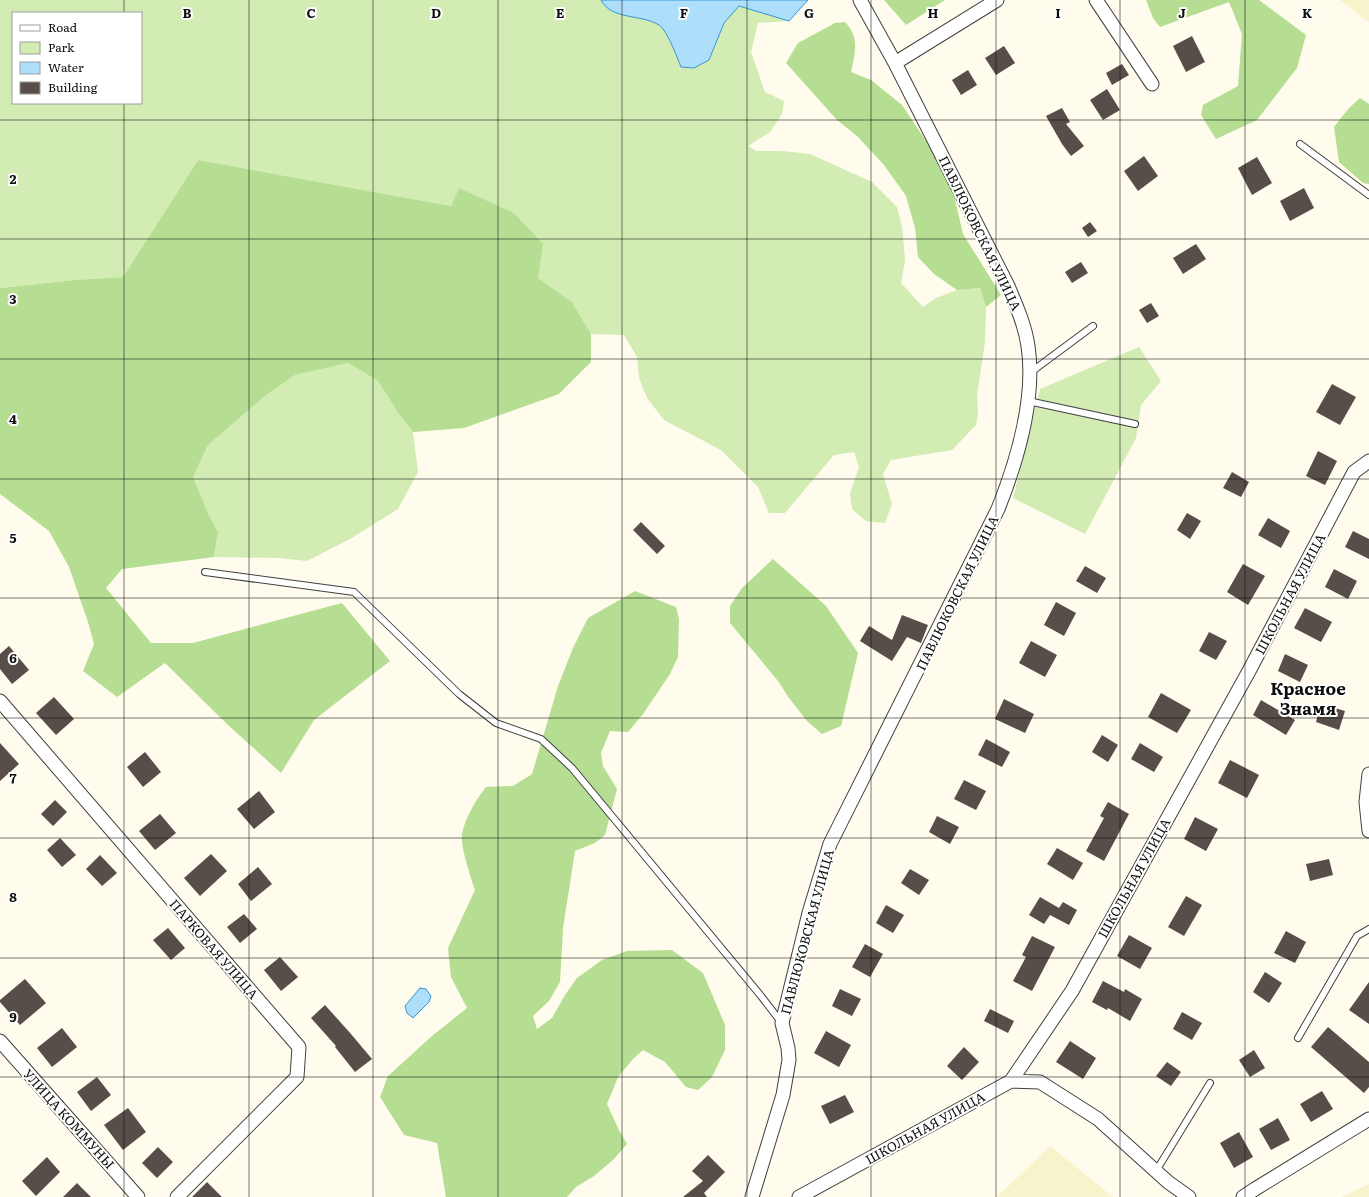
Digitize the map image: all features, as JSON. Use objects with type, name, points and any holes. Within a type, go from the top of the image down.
[{"type":"street","name":"ПАВЛЮКОВСКАЯ УЛИЦА","points":[[752,1197],[783,1094],[787,1075],[789,1060],[788,1048],[782,1023],[809,913],[830,844],[998,509],[1008,485],[1017,452],[1028,400],[1028,346],[1023,323],[1011,292],[895,63],[860,0]]},
{"type":"street","points":[[895,63],[996,0]]},
{"type":"street","points":[[1096,0],[1152,84]]},
{"type":"street","name":"ШКОЛЬНАЯ УЛИЦА","points":[[799,1197],[1012,1081],[1072,991],[1249,671],[1354,472],[1369,461]]},
{"type":"street","name":"ПАРКОВАЯ УЛИЦА","points":[[0,701],[298,1047],[297,1077],[177,1197]]},
{"type":"street","points":[[1369,774],[1366,802],[1369,831]]},
{"type":"street","name":"УЛИЦА КОММУНЫ","points":[[0,1041],[138,1197]]},
{"type":"street","points":[[1012,1081],[1040,1082],[1098,1119],[1168,1182],[1189,1197]]},
{"type":"street","points":[[1243,1197],[1369,1119]]},
{"type":"lane","points":[[1300,144],[1369,195]]},
{"type":"lane","points":[[1029,373],[1093,326]]},
{"type":"lane","points":[[1028,400],[1135,424]]},
{"type":"lane","points":[[205,572],[354,592],[459,694],[496,723],[541,739],[572,768],[782,1023]]},
{"type":"lane","points":[[1298,1038],[1357,936],[1369,929]]},
{"type":"lane","points":[[1156,1171],[1210,1083]]},
{"type":"shaded area","points":[[1340,0],[1369,0],[1369,22],[1363,18]]},
{"type":"shaded area","points":[[1050,1146],[1113,1197],[997,1197]]},
{"type":"shaded area","points":[[1369,1184],[1369,1197],[1342,1197]]},
{"type":"green space","points":[[0,0],[601,0],[612,11],[627,16],[644,19],[659,25],[665,32],[681,66],[709,60],[724,23],[739,6],[789,21],[758,23],[751,52],[765,92],[784,101],[782,114],[770,132],[748,146],[756,151],[782,151],[810,154],[872,182],[897,207],[902,226],[905,260],[901,283],[923,307],[936,298],[957,290],[980,288],[986,307],[985,342],[977,395],[978,413],[976,425],[952,450],[891,460],[883,474],[892,504],[885,523],[866,521],[852,509],[850,493],[859,467],[854,452],[834,455],[785,513],[769,513],[758,487],[721,450],[664,420],[647,398],[639,378],[637,357],[624,335],[591,334],[572,302],[538,278],[542,244],[459,189],[451,206],[198,160],[123,277],[74,280],[0,288]]},
{"type":"green space","points":[[884,0],[945,0],[906,25]]},
{"type":"green space","points":[[1146,0],[1259,0],[1306,35],[1297,68],[1257,120],[1216,139],[1201,115],[1203,105],[1238,86],[1242,34],[1229,2],[1160,27],[1153,18]]},
{"type":"green space","points":[[845,22],[850,28],[855,40],[855,52],[851,72],[871,80],[902,105],[940,162],[953,191],[963,234],[1001,295],[986,307],[980,288],[957,290],[934,274],[918,257],[915,228],[906,196],[884,165],[858,137],[837,120],[786,63],[798,43],[835,23]]},
{"type":"green space","points":[[1360,98],[1369,104],[1369,184],[1363,183],[1339,162],[1334,127],[1349,108]]},
{"type":"green space","points":[[198,160],[451,206],[459,188],[514,213],[543,244],[538,278],[572,302],[591,334],[591,362],[559,394],[464,428],[413,432],[398,413],[378,381],[348,363],[295,375],[265,396],[208,445],[193,477],[208,513],[218,532],[214,557],[122,569],[106,588],[151,643],[193,643],[342,603],[390,661],[314,720],[281,773],[228,725],[165,663],[117,697],[83,671],[94,644],[69,567],[49,531],[0,494],[0,288],[74,280],[123,277]]},
{"type":"green space","points":[[1139,347],[1161,381],[1141,405],[1136,438],[1085,534],[1013,498],[1040,389]]},
{"type":"green space","points":[[348,363],[378,381],[398,413],[413,432],[418,472],[398,509],[350,539],[307,561],[279,558],[214,557],[218,532],[208,513],[193,477],[208,445],[265,396],[295,375]]},
{"type":"green space","points":[[773,559],[826,606],[858,653],[841,726],[822,734],[807,721],[778,681],[730,623],[730,606],[742,588]]},
{"type":"green space","points":[[635,591],[676,607],[679,619],[678,657],[670,674],[643,714],[628,732],[610,731],[601,753],[603,766],[617,789],[605,835],[595,843],[575,851],[563,928],[560,982],[549,1001],[533,1016],[537,1029],[552,1018],[577,978],[602,960],[627,951],[672,950],[703,973],[725,1025],[725,1050],[712,1077],[698,1090],[686,1087],[665,1062],[643,1050],[633,1059],[618,1077],[607,1104],[627,1144],[613,1160],[594,1176],[576,1187],[567,1197],[446,1197],[437,1143],[404,1135],[380,1097],[388,1076],[432,1036],[467,1008],[451,977],[448,948],[475,890],[466,862],[462,839],[463,828],[471,809],[486,787],[513,786],[532,774],[558,686],[573,648],[588,618]]},
{"type":"water","points":[[601,0],[808,0],[789,21],[739,6],[724,23],[709,60],[694,68],[681,67],[665,32],[659,25],[644,19],[619,14],[612,11]]},
{"type":"water","points":[[420,988],[426,989],[431,996],[429,1002],[413,1018],[407,1013],[405,1006]]},
{"type":"building","points":[[1192,36],[1205,62],[1186,72],[1173,46]]},
{"type":"building","points":[[1004,46],[1015,63],[996,75],[985,58]]},
{"type":"building","points":[[1122,64],[1129,75],[1112,85],[1106,73]]},
{"type":"building","points":[[968,70],[977,85],[961,95],[952,80]]},
{"type":"building","points":[[1107,89],[1120,110],[1103,120],[1090,100]]},
{"type":"building","points":[[1062,108],[1070,122],[1066,124],[1084,146],[1071,156],[1062,144],[1046,116]]},
{"type":"building","points":[[1144,156],[1158,176],[1138,191],[1124,171]]},
{"type":"building","points":[[1257,157],[1272,183],[1252,195],[1238,168]]},
{"type":"building","points":[[1304,188],[1314,208],[1290,221],[1280,201]]},
{"type":"building","points":[[1090,222],[1097,231],[1088,237],[1082,228]]},
{"type":"building","points":[[1196,244],[1206,259],[1183,274],[1173,258]]},
{"type":"building","points":[[1081,262],[1088,273],[1072,283],[1065,272]]},
{"type":"building","points":[[1151,303],[1159,316],[1147,323],[1139,310]]},
{"type":"building","points":[[1332,384],[1356,397],[1340,425],[1316,412]]},
{"type":"building","points":[[1318,451],[1337,461],[1325,485],[1306,476]]},
{"type":"building","points":[[1232,472],[1249,482],[1241,497],[1223,488]]},
{"type":"building","points":[[1187,513],[1201,521],[1190,539],[1177,530]]},
{"type":"building","points":[[1268,518],[1290,531],[1281,548],[1258,535]]},
{"type":"building","points":[[641,522],[665,546],[657,554],[633,530]]},
{"type":"building","points":[[1353,531],[1369,539],[1369,559],[1345,547]]},
{"type":"building","points":[[1243,564],[1265,576],[1248,605],[1227,592]]},
{"type":"building","points":[[1085,566],[1106,578],[1097,593],[1076,581]]},
{"type":"building","points":[[1334,569],[1357,581],[1348,599],[1325,587]]},
{"type":"building","points":[[1056,602],[1076,613],[1064,636],[1044,625]]},
{"type":"building","points":[[1305,608],[1332,622],[1321,642],[1294,628]]},
{"type":"building","points":[[902,615],[928,625],[921,643],[907,637],[892,661],[860,641],[869,626],[892,640]]},
{"type":"building","points":[[1209,632],[1227,641],[1216,660],[1199,651]]},
{"type":"building","points":[[1031,641],[1057,655],[1045,677],[1019,663]]},
{"type":"building","points":[[9,646],[29,670],[12,684],[0,669],[0,654]]},
{"type":"building","points":[[1285,654],[1308,665],[1300,682],[1278,671]]},
{"type":"building","points":[[1161,693],[1191,710],[1177,733],[1148,717]]},
{"type":"building","points":[[54,697],[74,719],[56,735],[36,713]]},
{"type":"building","points":[[1004,699],[1034,714],[1025,733],[995,719]]},
{"type":"building","points":[[1261,700],[1295,720],[1286,735],[1253,715]]},
{"type":"building","points":[[1321,704],[1345,711],[1339,730],[1316,722]]},
{"type":"building","points":[[1102,735],[1118,745],[1108,762],[1092,752]]},
{"type":"building","points":[[986,739],[1010,752],[1002,767],[978,755]]},
{"type":"building","points":[[0,743],[19,764],[0,781]]},
{"type":"building","points":[[1140,743],[1163,757],[1154,772],[1131,759]]},
{"type":"building","points":[[145,752],[161,772],[143,787],[127,767]]},
{"type":"building","points":[[1230,760],[1259,775],[1247,798],[1218,783]]},
{"type":"building","points":[[964,780],[986,791],[976,810],[954,799]]},
{"type":"building","points":[[259,791],[275,812],[254,829],[237,809]]},
{"type":"building","points":[[55,800],[67,812],[53,826],[41,814]]},
{"type":"building","points":[[1108,802],[1129,814],[1104,861],[1086,851],[1104,818],[1100,816]]},
{"type":"building","points":[[160,814],[176,833],[155,850],[139,831]]},
{"type":"building","points":[[937,816],[959,827],[950,844],[929,832]]},
{"type":"building","points":[[1195,817],[1218,829],[1206,851],[1184,839]]},
{"type":"building","points":[[60,838],[76,855],[62,867],[47,850]]},
{"type":"building","points":[[1057,848],[1083,863],[1073,880],[1047,864]]},
{"type":"building","points":[[211,854],[227,871],[200,896],[184,878]]},
{"type":"building","points":[[100,855],[117,873],[102,886],[86,869]]},
{"type":"building","points":[[1329,859],[1333,875],[1310,881],[1306,864]]},
{"type":"building","points":[[258,867],[272,884],[251,901],[238,884]]},
{"type":"building","points":[[910,869],[929,880],[919,895],[901,883]]},
{"type":"building","points":[[1186,896],[1202,905],[1184,936],[1168,927]]},
{"type":"building","points":[[1040,897],[1059,908],[1063,902],[1077,910],[1069,925],[1050,915],[1044,924],[1029,915]]},
{"type":"building","points":[[886,905],[904,915],[893,933],[876,923]]},
{"type":"building","points":[[244,914],[257,929],[240,943],[227,927]]},
{"type":"building","points":[[168,928],[185,948],[171,960],[153,940]]},
{"type":"building","points":[[1286,931],[1306,942],[1295,963],[1274,953]]},
{"type":"building","points":[[1129,935],[1152,948],[1140,969],[1117,956]]},
{"type":"building","points":[[1032,936],[1055,947],[1032,991],[1013,981],[1026,957],[1022,955]]},
{"type":"building","points":[[865,944],[883,954],[870,977],[852,967]]},
{"type":"building","points":[[280,957],[298,977],[281,991],[264,970]]},
{"type":"building","points":[[1265,972],[1282,983],[1269,1003],[1253,992]]},
{"type":"building","points":[[25,979],[46,1003],[20,1025],[0,1002],[0,1000]]},
{"type":"building","points":[[1103,981],[1124,992],[1125,989],[1142,999],[1130,1021],[1108,1008],[1107,1010],[1092,1002]]},
{"type":"building","points":[[1369,982],[1369,1024],[1349,1010]]},
{"type":"building","points":[[840,989],[861,999],[852,1016],[832,1006]]},
{"type":"building","points":[[325,1005],[372,1059],[355,1072],[335,1047],[336,1046],[311,1018]]},
{"type":"building","points":[[990,1009],[1014,1021],[1008,1033],[984,1021]]},
{"type":"building","points":[[1182,1012],[1202,1023],[1192,1040],[1173,1029]]},
{"type":"building","points":[[1328,1027],[1369,1062],[1369,1087],[1364,1093],[1311,1047]]},
{"type":"building","points":[[62,1028],[77,1047],[52,1067],[37,1048]]},
{"type":"building","points":[[826,1031],[851,1045],[839,1067],[814,1053]]},
{"type":"building","points":[[1070,1041],[1096,1058],[1083,1079],[1056,1062]]},
{"type":"building","points":[[964,1047],[979,1062],[962,1080],[947,1066]]},
{"type":"building","points":[[1254,1050],[1265,1068],[1250,1077],[1239,1060]]},
{"type":"building","points":[[1167,1062],[1181,1072],[1171,1086],[1156,1076]]},
{"type":"building","points":[[97,1077],[111,1095],[91,1111],[77,1092]]},
{"type":"building","points":[[1322,1091],[1333,1109],[1311,1122],[1300,1104]]},
{"type":"building","points":[[845,1095],[854,1112],[830,1124],[821,1106]]},
{"type":"building","points":[[128,1108],[146,1132],[123,1150],[104,1125]]},
{"type":"building","points":[[1278,1118],[1290,1140],[1271,1150],[1259,1129]]},
{"type":"building","points":[[1239,1132],[1253,1157],[1234,1168],[1220,1143]]},
{"type":"building","points":[[158,1147],[173,1162],[157,1178],[142,1163]]},
{"type":"building","points":[[708,1155],[725,1172],[704,1193],[707,1197],[683,1197],[703,1181],[692,1171]]},
{"type":"building","points":[[47,1157],[60,1172],[36,1196],[22,1181]]},
{"type":"building","points":[[207,1182],[222,1197],[192,1197]]},
{"type":"building","points":[[77,1183],[91,1197],[63,1197]]},
{"type":"district","name":"Красное Знамя","points":[[1308,699]]}]
